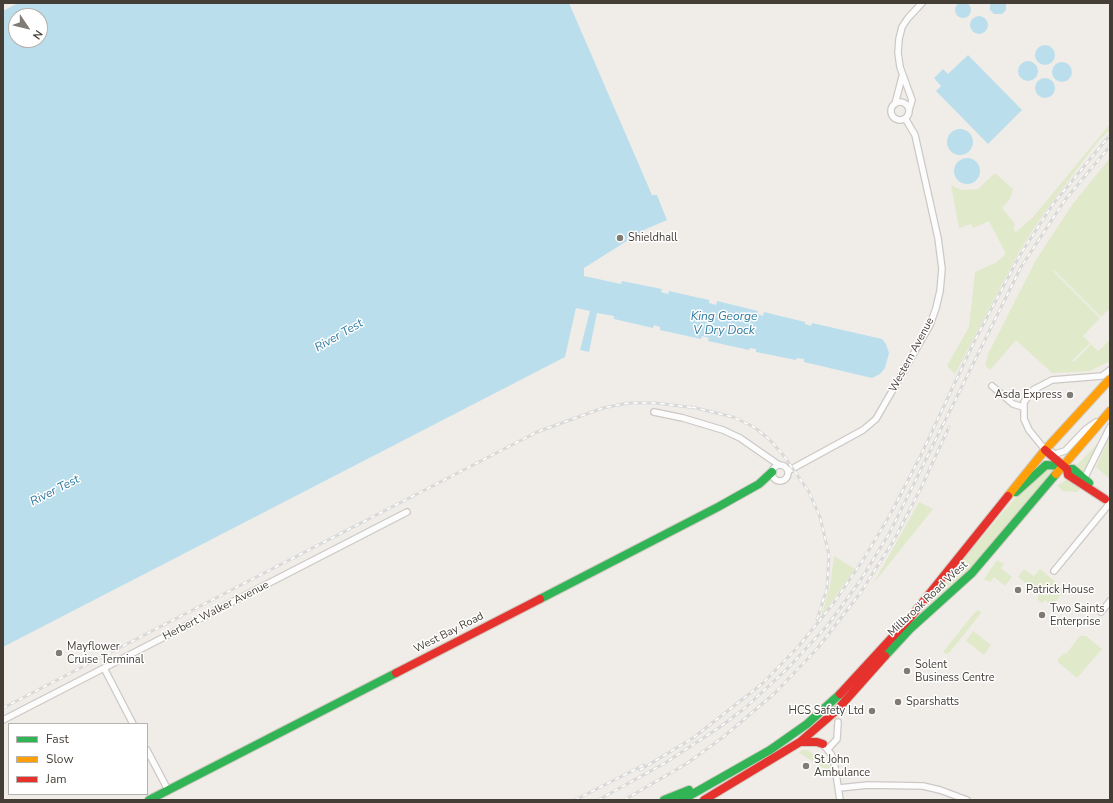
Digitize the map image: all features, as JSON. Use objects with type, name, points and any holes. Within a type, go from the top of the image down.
[{"type":"main road","name":"Millbrook Road West","points":[[682,800],[770,750],[807,724],[832,702],[910,618],[1045,450],[1110,379]]},
{"type":"main road","name":"Millbrook Road West","points":[[704,800],[800,742],[837,710],[910,629],[972,574],[1065,468],[1108,414]]},
{"type":"main road","points":[[1045,450],[1065,468],[1068,475],[1108,501]]},
{"type":"main road","points":[[995,511],[1046,465],[1052,464],[1073,469],[1108,501]]},
{"type":"main road","name":"West Bay Road","points":[[149,800],[711,511],[774,474]]},
{"type":"main road","points":[[822,724],[820,734],[825,747]]},
{"type":"main road","points":[[800,742],[817,742],[825,747]]},
{"type":"main road","points":[[664,800],[724,777]]},
{"type":"street","points":[[902,76],[892,111],[893,116],[900,120],[905,118],[912,100],[902,76],[898,53],[902,27],[922,3]]},
{"type":"street","points":[[894,104],[899,102],[904,103],[909,110]]},
{"type":"street","name":"Western Avenue","points":[[788,471],[867,428],[876,419],[930,325],[936,308],[942,270],[938,238],[915,135],[905,118]]},
{"type":"street","points":[[1045,450],[1024,419],[1024,402],[1033,390],[1046,382],[1059,378],[1098,376],[1110,370]]},
{"type":"street","points":[[992,386],[1013,404],[1023,407]]},
{"type":"street","points":[[654,412],[683,418],[723,430],[740,438],[765,457],[783,466],[788,471],[786,478],[781,481],[774,474],[765,457]]},
{"type":"street","name":"Millbrook Road West","points":[[1045,450],[1055,454],[1062,453],[1086,429],[1108,414]]},
{"type":"street","points":[[1084,479],[1110,427]]},
{"type":"street","points":[[774,474],[779,465]]},
{"type":"street","points":[[1054,571],[1108,501]]},
{"type":"street","name":"Herbert Walker Avenue","points":[[3,720],[407,512]]},
{"type":"street","points":[[1101,612],[1110,601]]},
{"type":"street","points":[[104,668],[132,723]]},
{"type":"street","points":[[838,722],[837,739],[825,747],[831,754],[836,769],[839,799]]},
{"type":"street","points":[[148,752],[168,790]]},
{"type":"street","points":[[839,788],[874,785],[923,786],[940,790],[967,800]]},
{"type":"green space","points":[[1110,124],[1110,130],[1099,140],[1044,213],[1020,250],[955,374],[947,366],[969,327],[975,272],[995,263],[1006,254],[989,221],[973,228],[971,224],[959,228],[951,185],[961,190],[978,189],[995,173],[1013,189],[1010,199],[1002,208],[1014,223],[1015,225],[1013,229],[1016,232],[1033,217]]},
{"type":"green space","points":[[1110,158],[1110,308],[1101,317],[1054,270],[1053,271],[1100,318],[1083,336],[1090,343],[1072,361],[1074,362],[1091,344],[1098,351],[1109,341],[1110,361],[1090,371],[1052,373],[1016,340],[990,370],[985,365],[988,354],[1036,260],[1072,205]]},
{"type":"green space","points":[[1110,436],[1110,479],[1096,467]]},
{"type":"green space","points":[[1101,440],[1091,462],[1083,471],[1077,465]]},
{"type":"green space","points":[[1047,467],[1055,470],[969,572],[924,612],[922,610],[943,583],[1016,497],[1020,495],[1027,486]]},
{"type":"green space","points":[[1066,480],[1081,488],[1077,492],[1063,491],[1057,486]]},
{"type":"green space","points":[[919,502],[933,509],[873,584]]},
{"type":"green space","points":[[834,556],[855,569],[821,617],[830,586]]},
{"type":"green space","points":[[997,560],[1004,564],[1001,568],[1012,577],[1005,586],[994,577],[990,582],[984,579]]},
{"type":"green space","points":[[1024,569],[1034,576],[1040,569],[1065,590],[1052,606],[1045,600],[1042,603],[1038,600],[1038,592],[1018,577]]},
{"type":"green space","points":[[979,610],[981,613],[950,652],[947,654],[943,652],[975,612]]},
{"type":"green space","points":[[973,631],[991,645],[984,655],[966,641]]},
{"type":"green space","points":[[1080,636],[1086,636],[1102,649],[1077,678],[1058,662],[1058,659],[1064,653],[1066,654]]},
{"type":"green space","points":[[802,750],[807,750],[829,764],[831,773],[799,753]]},
{"type":"water","points":[[960,2],[966,2],[971,7],[969,16],[966,18],[960,18],[955,13],[955,7]]},
{"type":"water","points":[[18,3],[569,3],[652,195],[657,195],[667,220],[646,229],[584,268],[584,276],[621,284],[622,281],[662,289],[661,292],[668,294],[669,291],[709,300],[709,303],[716,305],[717,301],[758,311],[757,314],[763,316],[764,312],[805,322],[805,324],[811,326],[812,323],[882,339],[886,344],[889,353],[885,368],[880,374],[872,378],[804,362],[804,359],[797,358],[796,360],[756,352],[756,349],[750,348],[749,350],[708,341],[709,338],[702,336],[701,339],[660,330],[660,327],[654,325],[653,328],[614,319],[614,316],[597,313],[589,352],[580,350],[590,311],[576,308],[565,357],[3,647],[3,11],[8,8],[8,48],[48,48],[48,8],[9,8]]},
{"type":"water","points":[[990,3],[1006,3],[1006,10],[1002,14],[994,14],[990,10]]},
{"type":"water","points":[[979,16],[986,18],[988,25],[986,32],[979,34],[972,32],[970,25],[972,18]]},
{"type":"water","points":[[1045,45],[1052,48],[1055,55],[1052,62],[1045,65],[1038,62],[1035,55],[1038,48]]},
{"type":"water","points":[[968,55],[1022,110],[988,144],[936,91],[941,86],[934,78],[943,69],[948,74]]},
{"type":"water","points":[[1028,61],[1035,64],[1038,71],[1035,78],[1028,81],[1021,78],[1018,71],[1021,64]]},
{"type":"water","points":[[1062,62],[1069,65],[1072,72],[1069,79],[1062,82],[1055,79],[1052,72],[1055,65]]},
{"type":"water","points":[[1041,78],[1049,78],[1055,84],[1055,92],[1049,98],[1041,98],[1035,92],[1035,84]]},
{"type":"water","points":[[960,129],[969,133],[973,142],[969,151],[960,155],[951,151],[947,142],[951,133]]},
{"type":"water","points":[[967,158],[976,162],[980,171],[976,180],[967,184],[958,180],[954,171],[958,162]]},
{"type":"railway","points":[[640,770],[693,738],[762,684],[798,647],[833,604],[863,560],[890,515],[921,455],[974,342],[1020,255],[1053,204],[1110,135]]},
{"type":"railway","points":[[598,800],[665,763],[720,727],[745,708],[787,669],[827,626],[860,581],[889,534],[1021,267],[1065,200],[1110,146]]},
{"type":"railway","points":[[3,708],[537,432],[603,408],[628,403],[656,403],[696,408]]},
{"type":"railway","points":[[692,407],[733,417],[754,427],[769,439],[784,456],[809,492],[820,517],[829,555],[827,589],[817,619]]},
{"type":"railway","points":[[624,800],[686,764],[722,738],[775,693],[817,649],[861,592],[894,540],[920,490],[949,427]]},
{"type":"railway","points":[[575,800],[644,765]]},
{"type":"traffic: fast","points":[[1016,492],[1046,465],[1064,466]]},
{"type":"traffic: fast","points":[[1067,469],[1073,469],[1089,483]]},
{"type":"traffic: fast","points":[[540,599],[718,507],[759,484],[772,472]]},
{"type":"traffic: fast","points":[[885,656],[910,629],[972,573],[1056,474]]},
{"type":"traffic: fast","points":[[149,800],[396,673]]},
{"type":"traffic: fast","points":[[682,800],[770,750],[807,724],[840,694]]},
{"type":"traffic: fast","points":[[664,800],[689,790]]},
{"type":"traffic: slow","points":[[1008,496],[1045,450],[1110,379]]},
{"type":"traffic: slow","points":[[1056,474],[1110,411]]},
{"type":"traffic: jam","points":[[1045,450],[1067,469],[1068,475],[1105,499]]},
{"type":"traffic: jam","points":[[840,694],[910,618],[1008,496]]},
{"type":"traffic: jam","points":[[396,673],[540,599]]},
{"type":"traffic: jam","points":[[704,800],[800,742],[837,710],[885,656]]},
{"type":"traffic: jam","points":[[800,742],[817,742],[823,744]]},
{"type":"place","name":"Shieldhall","points":[[620,238]]},
{"type":"place","name":"Asda Express","points":[[1070,395]]},
{"type":"place","name":"Patrick House","points":[[1018,590]]},
{"type":"place","name":"Two Saints Enterprise","points":[[1042,615]]},
{"type":"place","name":"Mayflower Cruise Terminal","points":[[59,653]]},
{"type":"place","name":"Solent Business Centre","points":[[907,671]]},
{"type":"place","name":"Sparshatts","points":[[898,702]]},
{"type":"place","name":"HCS Safety Ltd","points":[[872,711]]},
{"type":"place","name":"St John Ambulance","points":[[806,766]]},
{"type":"water label","name":"King George V Dry Dock","points":[[724,324]]},
{"type":"water label","name":"River Test","points":[[339,336]]},
{"type":"water label","name":"River Test","points":[[55,491]]}]
